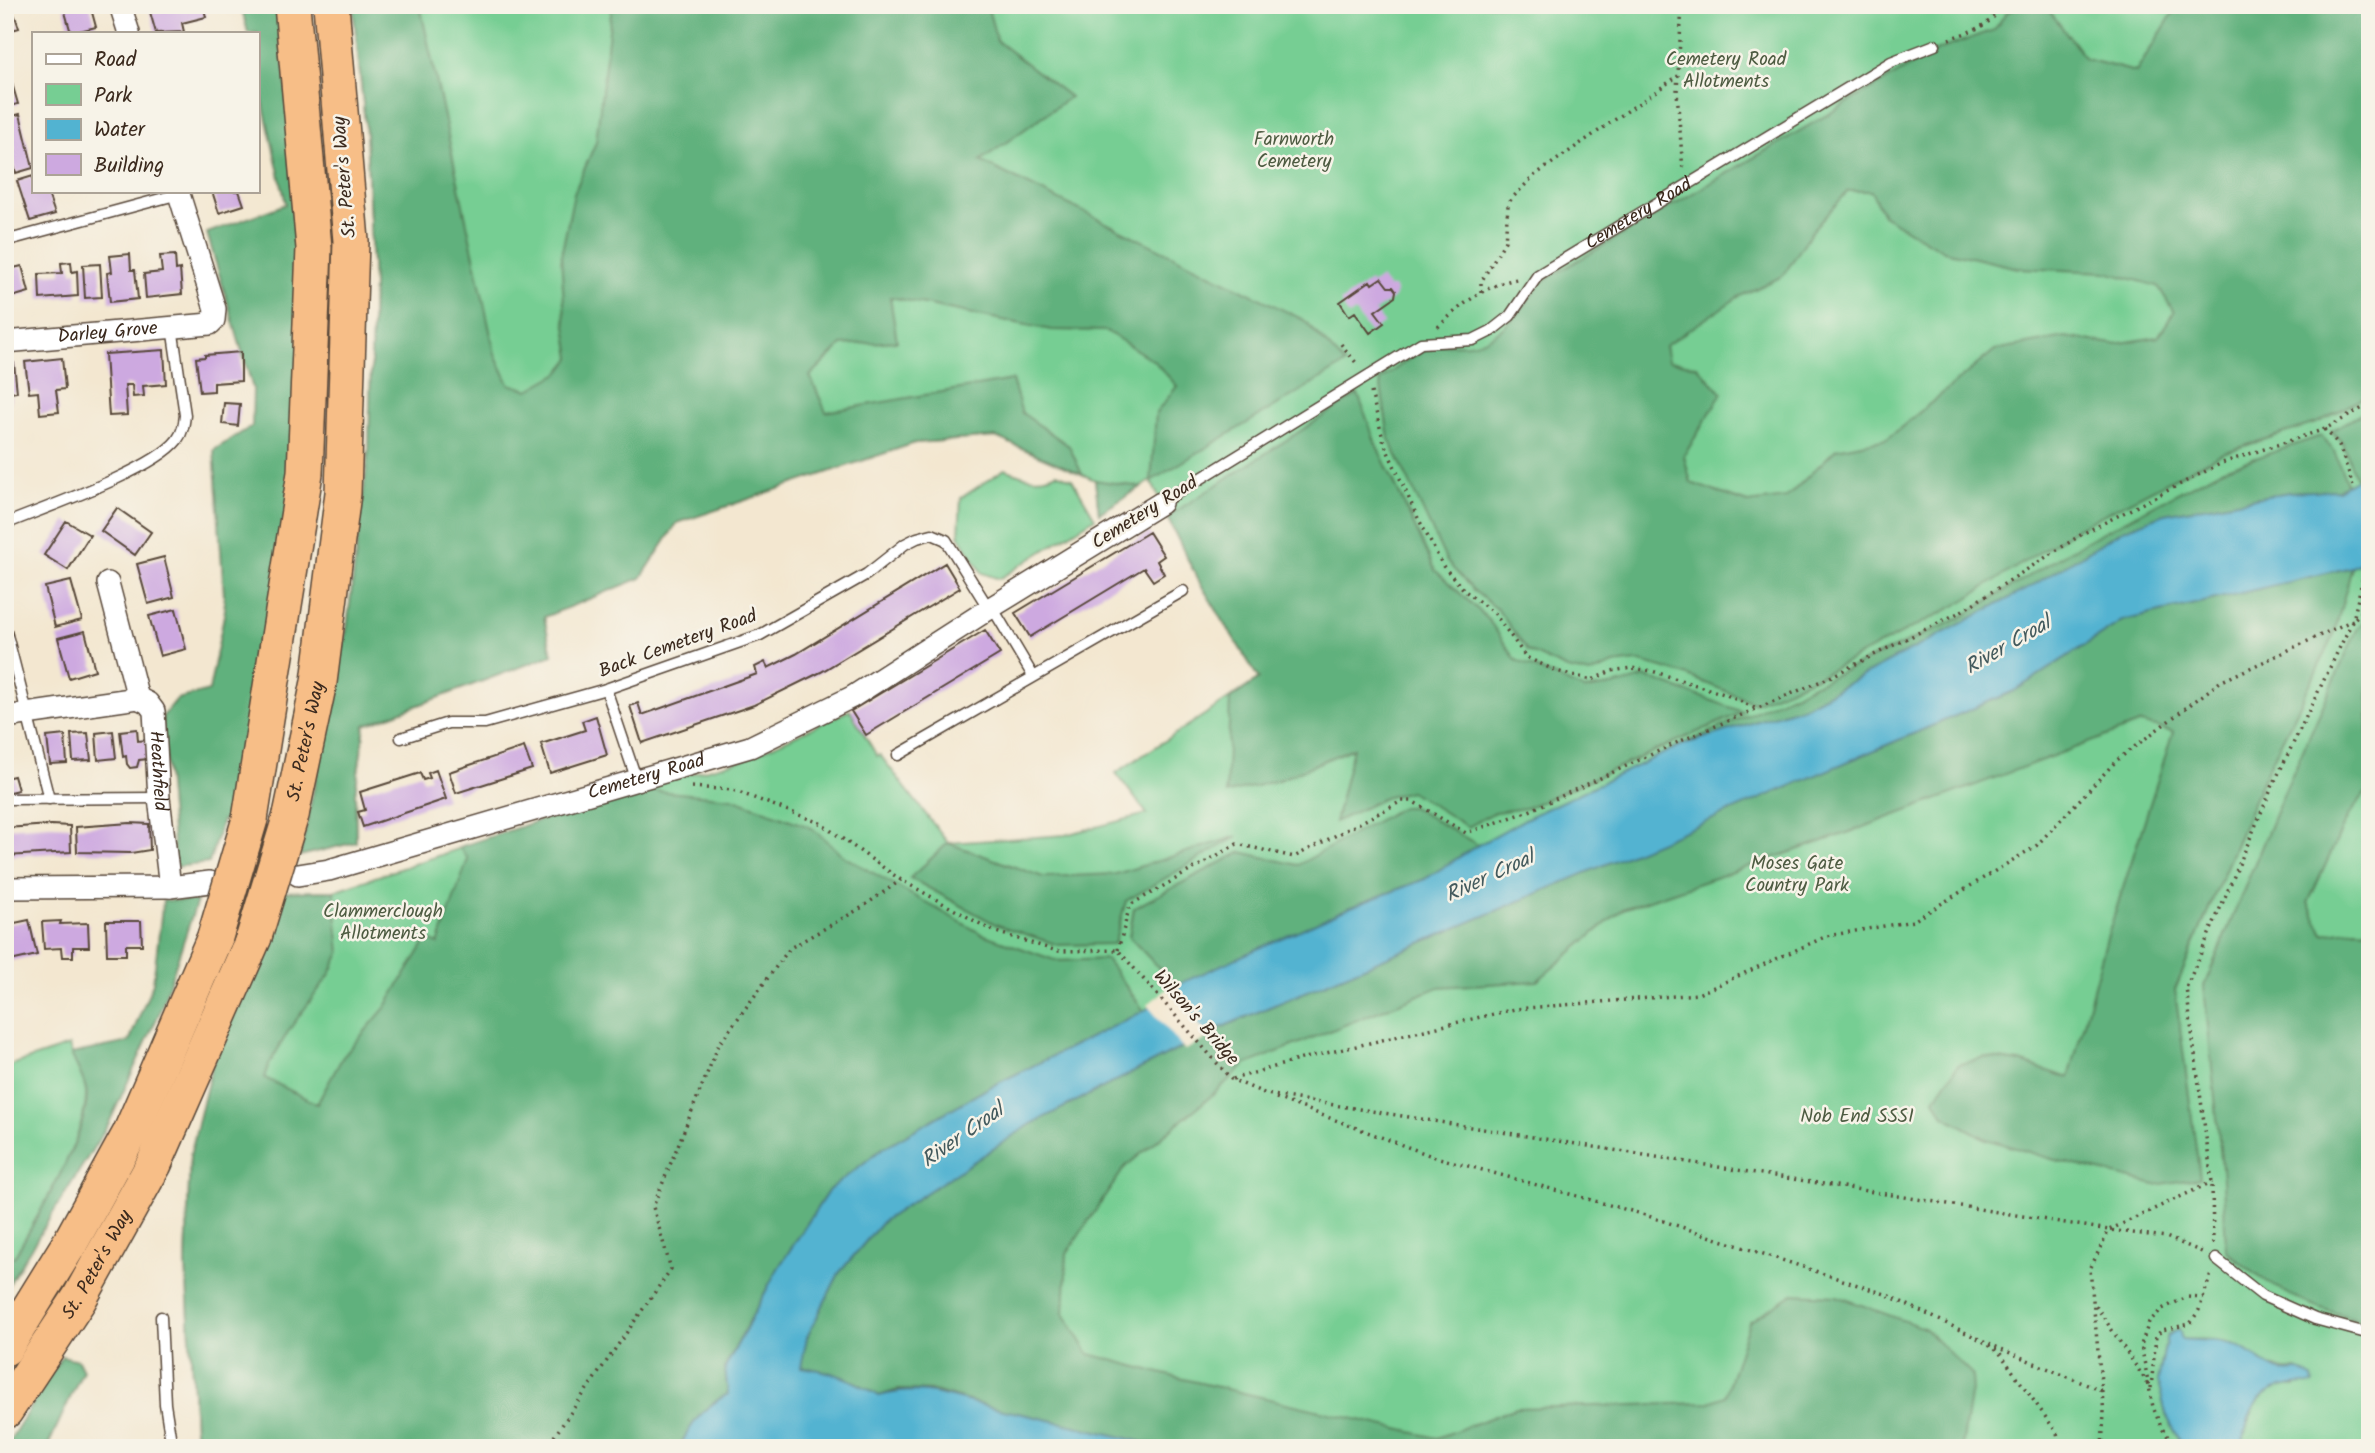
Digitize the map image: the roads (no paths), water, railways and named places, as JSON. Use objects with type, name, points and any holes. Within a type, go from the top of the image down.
[{"type":"highway","name":"St. Peter's Way","points":[[5,1349],[70,1243],[130,1134],[215,937],[250,819],[305,473],[314,248],[292,5]]},
{"type":"highway","name":"St. Peter's Way","points":[[5,1411],[79,1299],[154,1164],[254,937],[291,815],[318,682],[343,494],[351,241],[331,5]]},
{"type":"street","points":[[120,5],[129,32]]},
{"type":"street","name":"Darley Grove","points":[[5,342],[210,324],[214,320],[215,309],[178,192]]},
{"type":"street","name":"Cemetery Road","points":[[298,875],[329,870],[750,747],[852,697],[1161,503]]},
{"type":"street","name":"Heathfield","points":[[108,583],[138,698],[148,703],[154,711],[159,797],[170,887]]},
{"type":"street","points":[[5,717],[138,698]]},
{"type":"street","points":[[5,888],[170,887],[210,882]]},
{"type":"lane","name":"Cemetery Road","points":[[1161,503],[1421,343],[1473,340],[1491,331],[1510,316],[1538,275],[1891,62],[1935,45]]},
{"type":"lane","points":[[5,241],[178,192]]},
{"type":"lane","points":[[5,524],[131,471],[167,450],[177,440],[183,429],[185,415],[172,327]]},
{"type":"lane","name":"Back Cemetery Road","points":[[401,738],[448,723],[485,723],[606,689],[760,635],[867,573],[905,544],[932,534],[946,540],[991,608]]},
{"type":"lane","points":[[898,755],[1183,591]]},
{"type":"lane","points":[[991,608],[1033,676]]},
{"type":"lane","points":[[5,627],[49,799]]},
{"type":"lane","points":[[606,689],[637,781]]},
{"type":"lane","points":[[5,799],[159,797]]},
{"type":"lane","points":[[2215,1258],[2263,1296],[2315,1319],[2370,1334]]},
{"type":"lane","points":[[161,1317],[165,1404],[172,1448]]},
{"type":"water","name":"River Croal","points":[[2370,471],[2370,558],[2352,567],[2122,621],[2014,691],[1220,1028],[1031,1124],[883,1221],[839,1273],[807,1337],[801,1367],[842,1376],[879,1396],[911,1391],[938,1394],[1168,1448],[679,1448],[699,1417],[728,1394],[725,1368],[777,1270],[829,1190],[883,1148],[992,1086],[1144,1011],[1183,982],[1351,907],[1425,879],[1527,818],[1679,746],[1805,706],[2027,589],[2123,530],[2164,514],[2289,492],[2338,490]]},
{"type":"water","points":[[2179,1329],[2182,1339],[2219,1341],[2234,1345],[2280,1371],[2307,1374],[2312,1377],[2313,1384],[2282,1387],[2262,1398],[2249,1417],[2242,1448],[2184,1448],[2166,1415],[2158,1382],[2167,1335]]},
{"type":"park label","name":"Cemetery Road Allotments","points":[[1726,71]]},
{"type":"park label","name":"Farnworth Cemetery","points":[[1294,151]]},
{"type":"park label","name":"Moses Gate Country Park","points":[[1797,875]]},
{"type":"park label","name":"Clammerclough Allotments","points":[[383,923]]},
{"type":"park label","name":"Nob End SSSI","points":[[1857,1117]]}]
